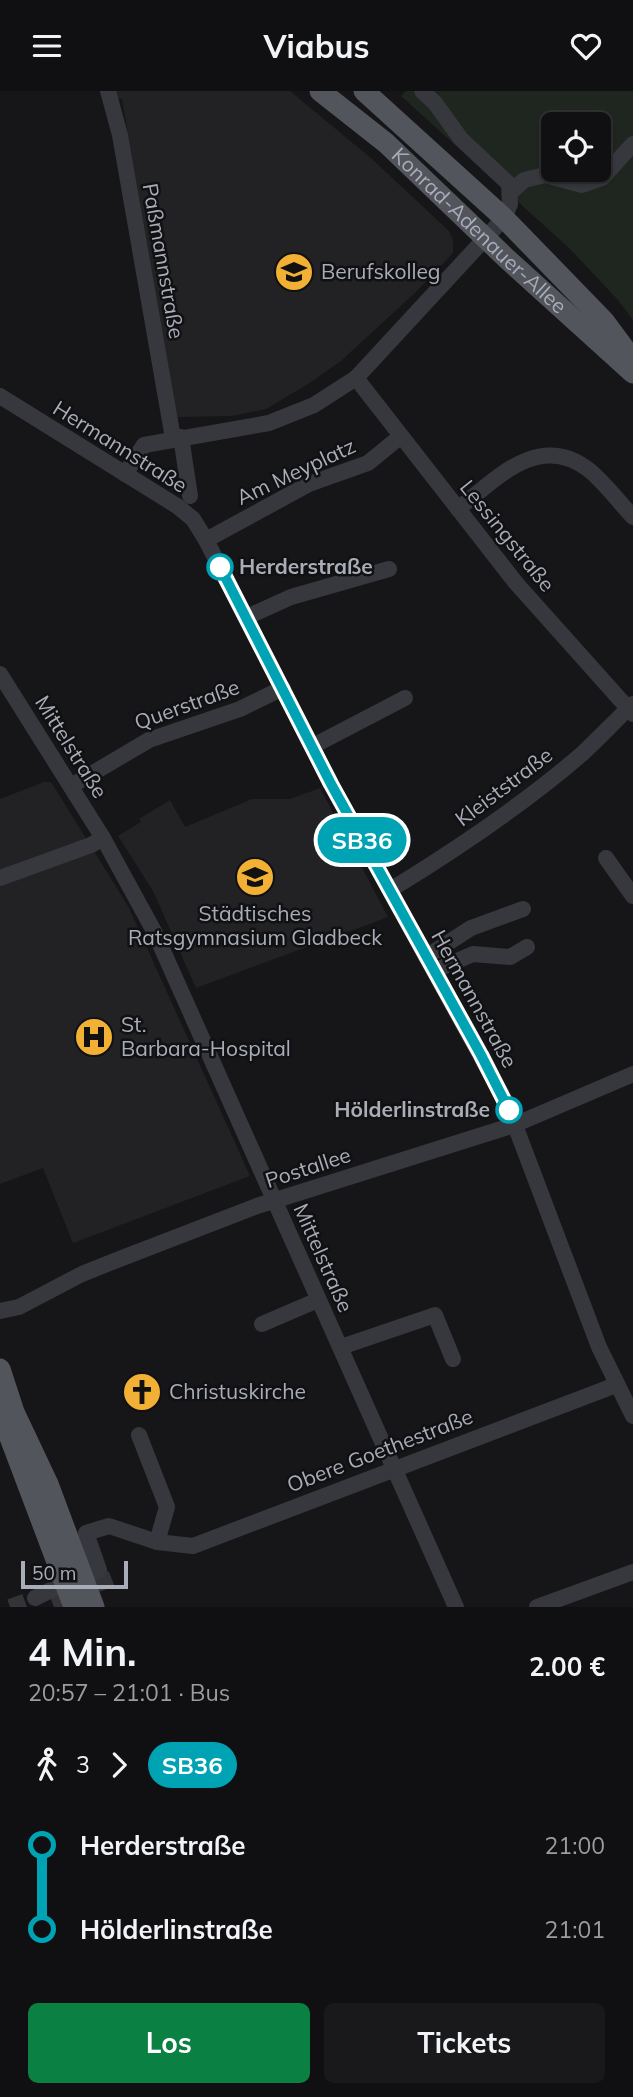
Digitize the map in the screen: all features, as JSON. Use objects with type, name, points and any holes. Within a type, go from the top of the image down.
[{"type":"main road","name":"Konrad-Adenauer-Allee","points":[[320,91],[386,143],[633,373]]},
{"type":"main road","name":"Konrad-Adenauer-Allee","points":[[364,91],[504,218],[604,321],[633,359]]},
{"type":"main road","points":[[0,1369],[14,1412],[32,1448],[74,1580],[74,1607]]},
{"type":"main road","points":[[3,1425],[74,1580],[94,1607]]},
{"type":"street","name":"Paßmannstraße","points":[[108,91],[120,135],[190,496]]},
{"type":"street","points":[[125,474],[144,445],[269,423],[314,405],[356,379],[504,218],[510,204],[509,184],[461,139],[435,103],[422,91]]},
{"type":"street","points":[[511,192],[524,180],[545,175],[582,185],[602,178],[633,144]]},
{"type":"street","name":"Lessingstraße","points":[[356,379],[516,583],[631,709]]},
{"type":"street","name":"Hermannstraße","points":[[0,396],[193,519],[507,1104],[598,1347],[623,1388],[633,1416]]},
{"type":"street","name":"Am Meyplatz","points":[[206,540],[309,484],[368,463],[401,436]]},
{"type":"street","points":[[458,509],[520,462],[536,456],[555,455],[574,460],[590,471],[633,517]]},
{"type":"street","points":[[247,617],[291,597],[389,569]]},
{"type":"street","name":"Mittelstraße","points":[[0,674],[103,838],[155,933],[456,1607]]},
{"type":"street","name":"Querstraße","points":[[71,786],[149,740],[240,709],[283,688]]},
{"type":"street","points":[[313,746],[405,698]]},
{"type":"street","name":"Kleiststraße","points":[[390,890],[514,808],[631,709]]},
{"type":"street","points":[[0,879],[103,838]]},
{"type":"street","points":[[606,858],[633,896]]},
{"type":"street","points":[[430,964],[471,928],[523,909]]},
{"type":"street","points":[[430,964],[473,954],[510,957],[527,947]]},
{"type":"street","name":"Postallee","points":[[0,1311],[19,1307],[117,1260],[274,1201],[514,1125],[633,1074]]},
{"type":"street","points":[[262,1324],[318,1300]]},
{"type":"street","points":[[341,1347],[435,1315],[453,1359]]},
{"type":"street","name":"Obere Goethestraße","points":[[74,1580],[99,1570],[86,1533],[109,1525],[157,1542],[193,1546],[394,1468],[623,1388]]},
{"type":"street","points":[[139,1435],[167,1507],[157,1542]]},
{"type":"street","points":[[537,1607],[633,1572]]},
{"type":"street","points":[[35,1598],[74,1580]]},
{"type":"shaded area","name":"Berufskolleg","points":[[115,91],[290,91],[372,159],[449,231],[453,240],[453,253],[417,291],[341,361],[266,409],[231,416],[177,417],[122,99],[117,99]]},
{"type":"shaded area","points":[[406,91],[633,91],[633,320],[570,249],[401,96]]},
{"type":"shaded area","name":"St. Barbara-Hospital","points":[[44,782],[51,782],[128,906],[250,1176],[73,1243],[43,1168],[0,1184],[0,799]]},
{"type":"shaded area","name":"Städtisches Ratsgymnasium Gladbeck","points":[[320,788],[388,917],[196,988],[153,891],[118,836],[170,800],[185,827],[252,799],[290,799]]},
{"type":"tunnel","points":[[52,1602],[113,1578]]},
{"type":"tunnel","points":[[10,1607],[35,1598]]},
{"type":"bus line","name":"SB36","points":[[220,567],[331,784],[509,1110]]},
{"type":"place","name":"Berufskolleg","points":[[294,272]]},
{"type":"place","name":"Herderstraße","points":[[220,567]]},
{"type":"place","name":"Städtisches Ratsgymnasium Gladbeck","points":[[255,877]]},
{"type":"place","name":"St. Barbara-Hospital","points":[[94,1037]]},
{"type":"place","name":"Hölderlinstraße","points":[[509,1110]]},
{"type":"place","name":"Christuskirche","points":[[142,1392]]}]
